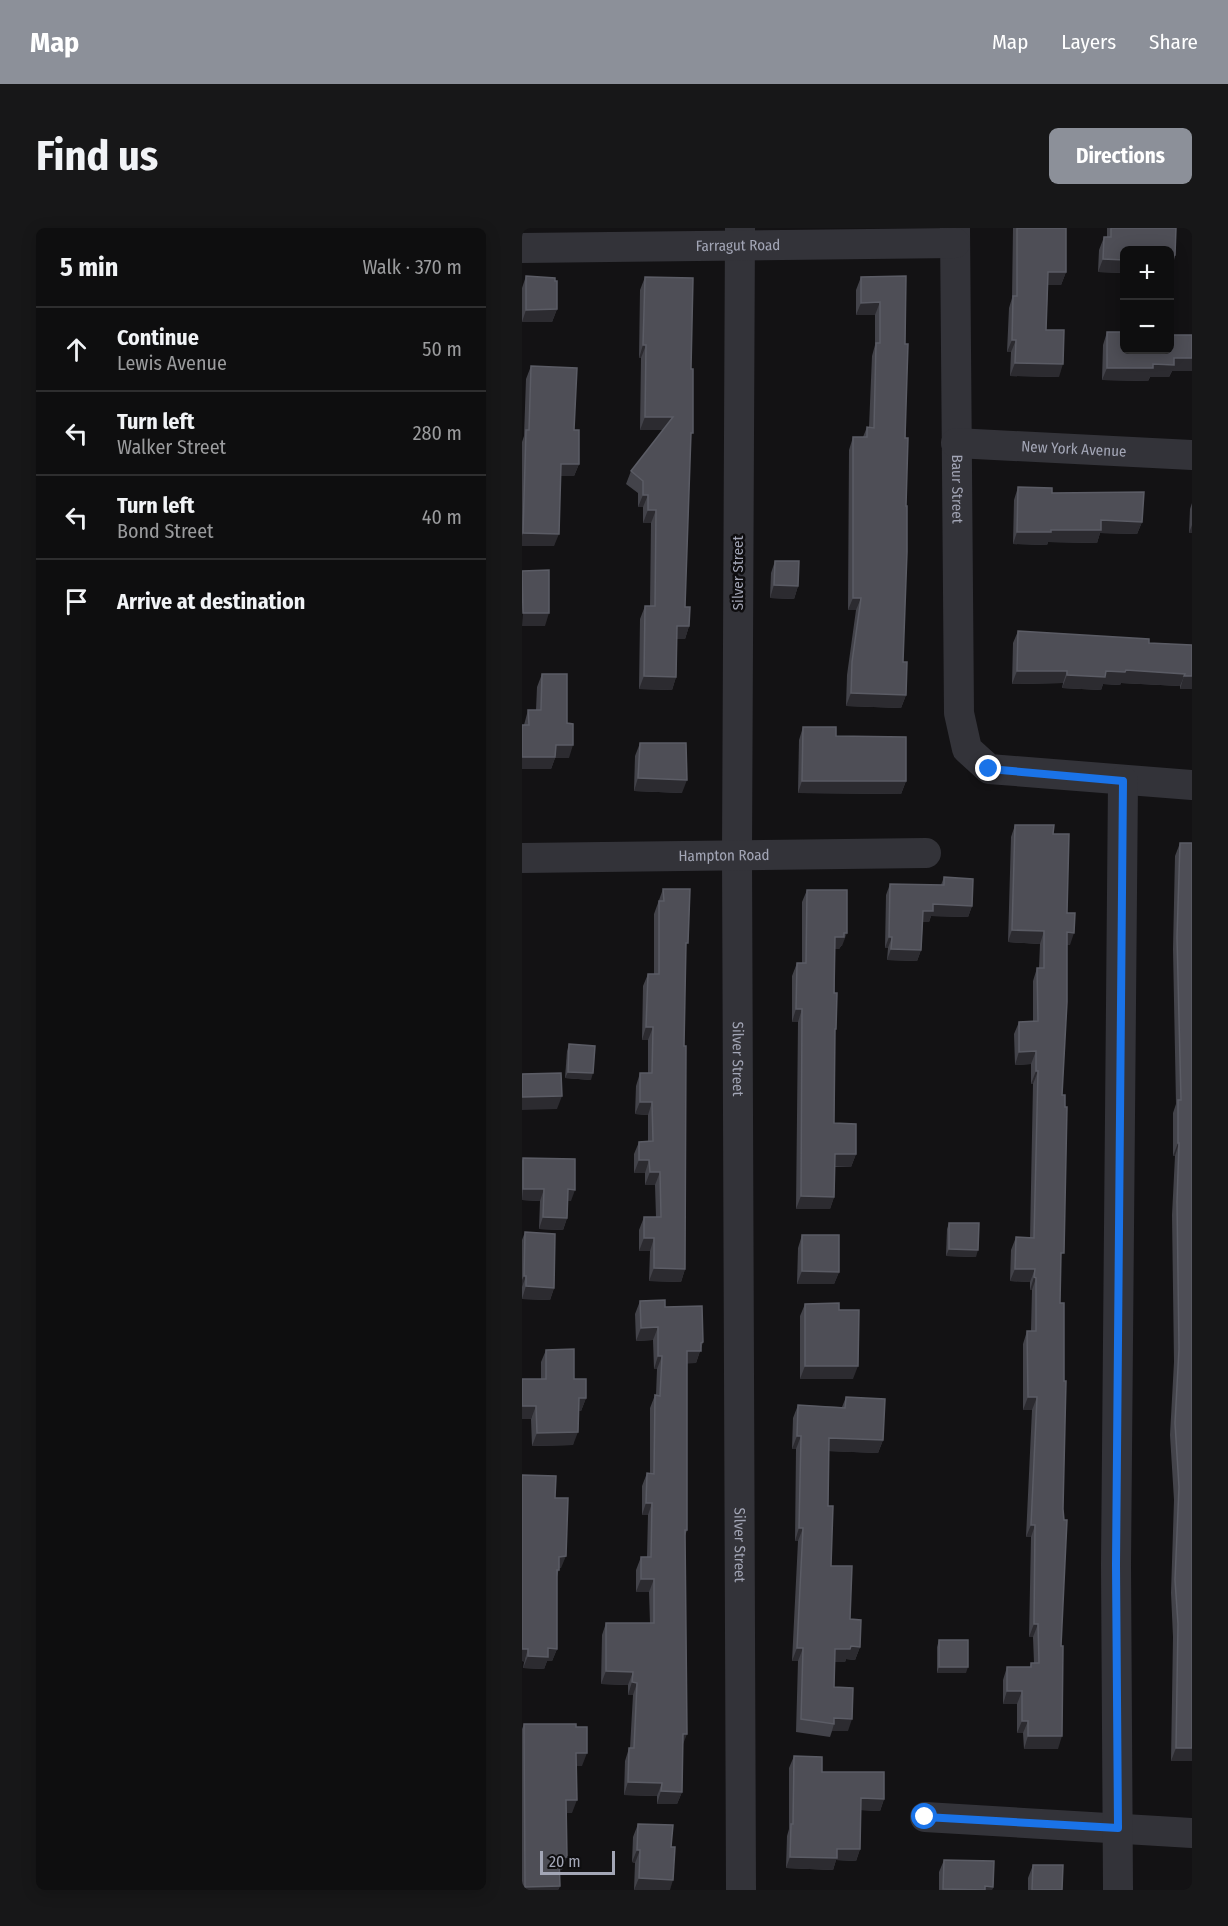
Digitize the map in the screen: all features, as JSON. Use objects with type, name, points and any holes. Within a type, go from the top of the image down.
[{"type":"street","name":"Farragut Road","points":[[522,248],[740,237],[955,235]]},
{"type":"street","name":"Baur Street","points":[[955,235],[959,713],[967,749],[989,769],[1123,781]]},
{"type":"street","name":"Silver Street","points":[[740,237],[737,855],[741,1890]]},
{"type":"street","name":"New York Avenue","points":[[956,443],[1192,455]]},
{"type":"street","points":[[1118,1890],[1116,1565],[1123,781],[1192,785]]},
{"type":"street","name":"Hampton Road","points":[[522,858],[926,853]]},
{"type":"street","points":[[925,1817],[1192,1833]]},
{"type":"building","points":[[1017,228],[1066,228],[1066,272],[1048,272],[1046,330],[1064,330],[1063,364],[1015,363],[1016,340],[1012,340],[1013,296],[1017,296]]},
{"type":"building","points":[[1111,228],[1176,228],[1175,255],[1174,246],[1120,246],[1120,260],[1103,259],[1104,237],[1111,237]]},
{"type":"building","points":[[526,276],[555,278],[557,281],[557,309],[526,310]]},
{"type":"building","points":[[906,276],[905,344],[908,344],[905,438],[908,438],[903,662],[907,662],[906,695],[851,693],[852,662],[861,598],[853,598],[853,437],[867,437],[867,427],[874,428],[876,343],[880,343],[880,302],[861,303],[861,277]]},
{"type":"building","points":[[645,277],[693,278],[691,369],[693,369],[693,433],[691,433],[685,607],[690,607],[689,626],[677,626],[676,677],[644,676],[645,606],[655,606],[656,510],[648,510],[648,495],[643,495],[643,481],[631,471],[673,417],[645,417],[646,345],[643,345]]},
{"type":"building","points":[[1107,332],[1120,332],[1120,354],[1174,354],[1174,335],[1192,335],[1192,358],[1174,358],[1174,365],[1153,364],[1153,368],[1107,368]]},
{"type":"building","points":[[531,366],[577,368],[574,430],[579,430],[579,464],[561,464],[559,534],[523,533],[526,430],[529,430]]},
{"type":"building","points":[[1018,487],[1052,488],[1052,493],[1144,492],[1142,522],[1101,520],[1101,530],[1017,532]]},
{"type":"building","points":[[775,561],[799,561],[798,586],[774,585]]},
{"type":"building","points":[[549,570],[549,613],[523,613],[522,571]]},
{"type":"building","points":[[1018,631],[1149,639],[1149,643],[1192,645],[1192,676],[1126,670],[1125,672],[1106,671],[1105,677],[1067,675],[1067,671],[1017,671]]},
{"type":"building","points":[[542,674],[567,674],[567,723],[573,724],[573,745],[556,745],[555,757],[522,757],[522,725],[529,725],[528,710],[541,710]]},
{"type":"building","points":[[803,727],[836,727],[836,736],[906,737],[906,781],[802,781]]},
{"type":"building","points":[[640,743],[686,743],[687,780],[638,778]]},
{"type":"building","points":[[1015,825],[1054,825],[1053,834],[1069,834],[1067,913],[1075,913],[1074,933],[1067,932],[1067,1002],[1062,1095],[1065,1095],[1065,1107],[1067,1107],[1064,1253],[1061,1253],[1060,1303],[1064,1303],[1064,1381],[1066,1381],[1063,1509],[1064,1520],[1067,1520],[1061,1646],[1063,1646],[1062,1736],[1028,1736],[1028,1721],[1022,1721],[1022,1691],[1007,1691],[1007,1667],[1031,1667],[1031,1663],[1039,1663],[1038,1624],[1034,1624],[1035,1525],[1031,1525],[1037,1397],[1028,1397],[1027,1331],[1036,1331],[1036,1278],[1034,1277],[1035,1269],[1015,1269],[1016,1237],[1034,1238],[1038,1071],[1036,1071],[1036,1051],[1019,1052],[1019,1022],[1038,1021],[1037,968],[1044,968],[1044,931],[1012,930]]},
{"type":"building","points":[[1180,843],[1192,843],[1192,1748],[1176,1748],[1178,1624],[1175,1580],[1179,1487],[1175,1423],[1179,1349],[1178,1100],[1181,1100],[1177,937]]},
{"type":"building","points":[[944,877],[973,879],[972,906],[933,904],[933,911],[923,911],[921,950],[891,949],[892,937],[889,937],[890,884],[944,885]]},
{"type":"building","points":[[663,889],[690,889],[688,943],[686,943],[684,1046],[686,1046],[685,1269],[654,1268],[654,1238],[644,1238],[644,1217],[661,1217],[660,1172],[650,1172],[649,1160],[639,1160],[639,1142],[653,1141],[652,1102],[640,1102],[640,1073],[652,1073],[653,1027],[646,1027],[648,974],[659,974],[659,901],[664,901]]},
{"type":"building","points":[[807,890],[847,890],[847,933],[844,933],[844,937],[835,937],[834,993],[837,993],[834,1123],[856,1124],[856,1154],[835,1154],[834,1197],[801,1196],[802,1009],[796,1009],[797,963],[806,963]]},
{"type":"building","points":[[569,1044],[595,1046],[593,1073],[568,1072]]},
{"type":"building","points":[[561,1073],[562,1096],[522,1097],[522,1074]]},
{"type":"building","points":[[523,1158],[575,1159],[575,1190],[568,1189],[567,1218],[543,1217],[544,1189],[523,1189]]},
{"type":"building","points":[[949,1223],[979,1223],[978,1250],[949,1249]]},
{"type":"building","points":[[525,1232],[555,1234],[554,1288],[526,1286],[526,1276],[524,1276]]},
{"type":"building","points":[[802,1235],[839,1235],[839,1272],[802,1271]]},
{"type":"building","points":[[665,1300],[665,1307],[702,1306],[701,1351],[687,1351],[687,1530],[685,1530],[687,1734],[683,1734],[682,1792],[661,1791],[662,1783],[628,1782],[629,1748],[634,1748],[637,1683],[632,1682],[633,1672],[606,1671],[606,1623],[654,1623],[654,1579],[641,1579],[641,1557],[651,1557],[652,1503],[646,1503],[647,1473],[654,1474],[655,1395],[660,1396],[662,1356],[658,1356],[658,1327],[641,1328],[640,1301]]},
{"type":"building","points":[[839,1303],[839,1310],[859,1310],[858,1366],[805,1366],[805,1304]]},
{"type":"building","points":[[574,1349],[574,1379],[586,1379],[586,1398],[579,1398],[578,1432],[537,1433],[536,1406],[522,1406],[522,1379],[546,1379],[546,1350]]},
{"type":"building","points":[[846,1397],[885,1399],[883,1440],[829,1438],[828,1506],[833,1506],[831,1566],[852,1566],[850,1619],[861,1620],[860,1647],[835,1649],[834,1687],[853,1688],[852,1719],[834,1718],[834,1724],[801,1719],[803,1648],[797,1648],[803,1528],[799,1528],[801,1436],[797,1436],[798,1405],[845,1408]]},
{"type":"building","points":[[522,1475],[556,1476],[555,1498],[568,1498],[566,1556],[559,1557],[559,1570],[557,1570],[557,1649],[548,1648],[548,1657],[528,1656],[528,1649],[522,1649]]},
{"type":"building","points":[[939,1640],[968,1640],[968,1667],[939,1667]]},
{"type":"building","points":[[524,1724],[576,1724],[576,1727],[587,1727],[587,1753],[576,1753],[577,1800],[566,1800],[567,1857],[559,1857],[560,1886],[525,1887]]},
{"type":"building","points":[[794,1756],[822,1757],[822,1772],[884,1772],[884,1799],[861,1798],[860,1849],[837,1849],[837,1858],[790,1857]]},
{"type":"building","points":[[638,1824],[673,1825],[671,1847],[675,1847],[673,1880],[639,1878]]},
{"type":"building","points":[[944,1860],[994,1861],[993,1887],[985,1886],[985,1890],[943,1889]]},
{"type":"building","points":[[1033,1865],[1063,1865],[1062,1890],[1032,1890]]},
{"type":"route","points":[[925,1817],[1118,1828],[1116,1565],[1123,781],[989,769]]}]
